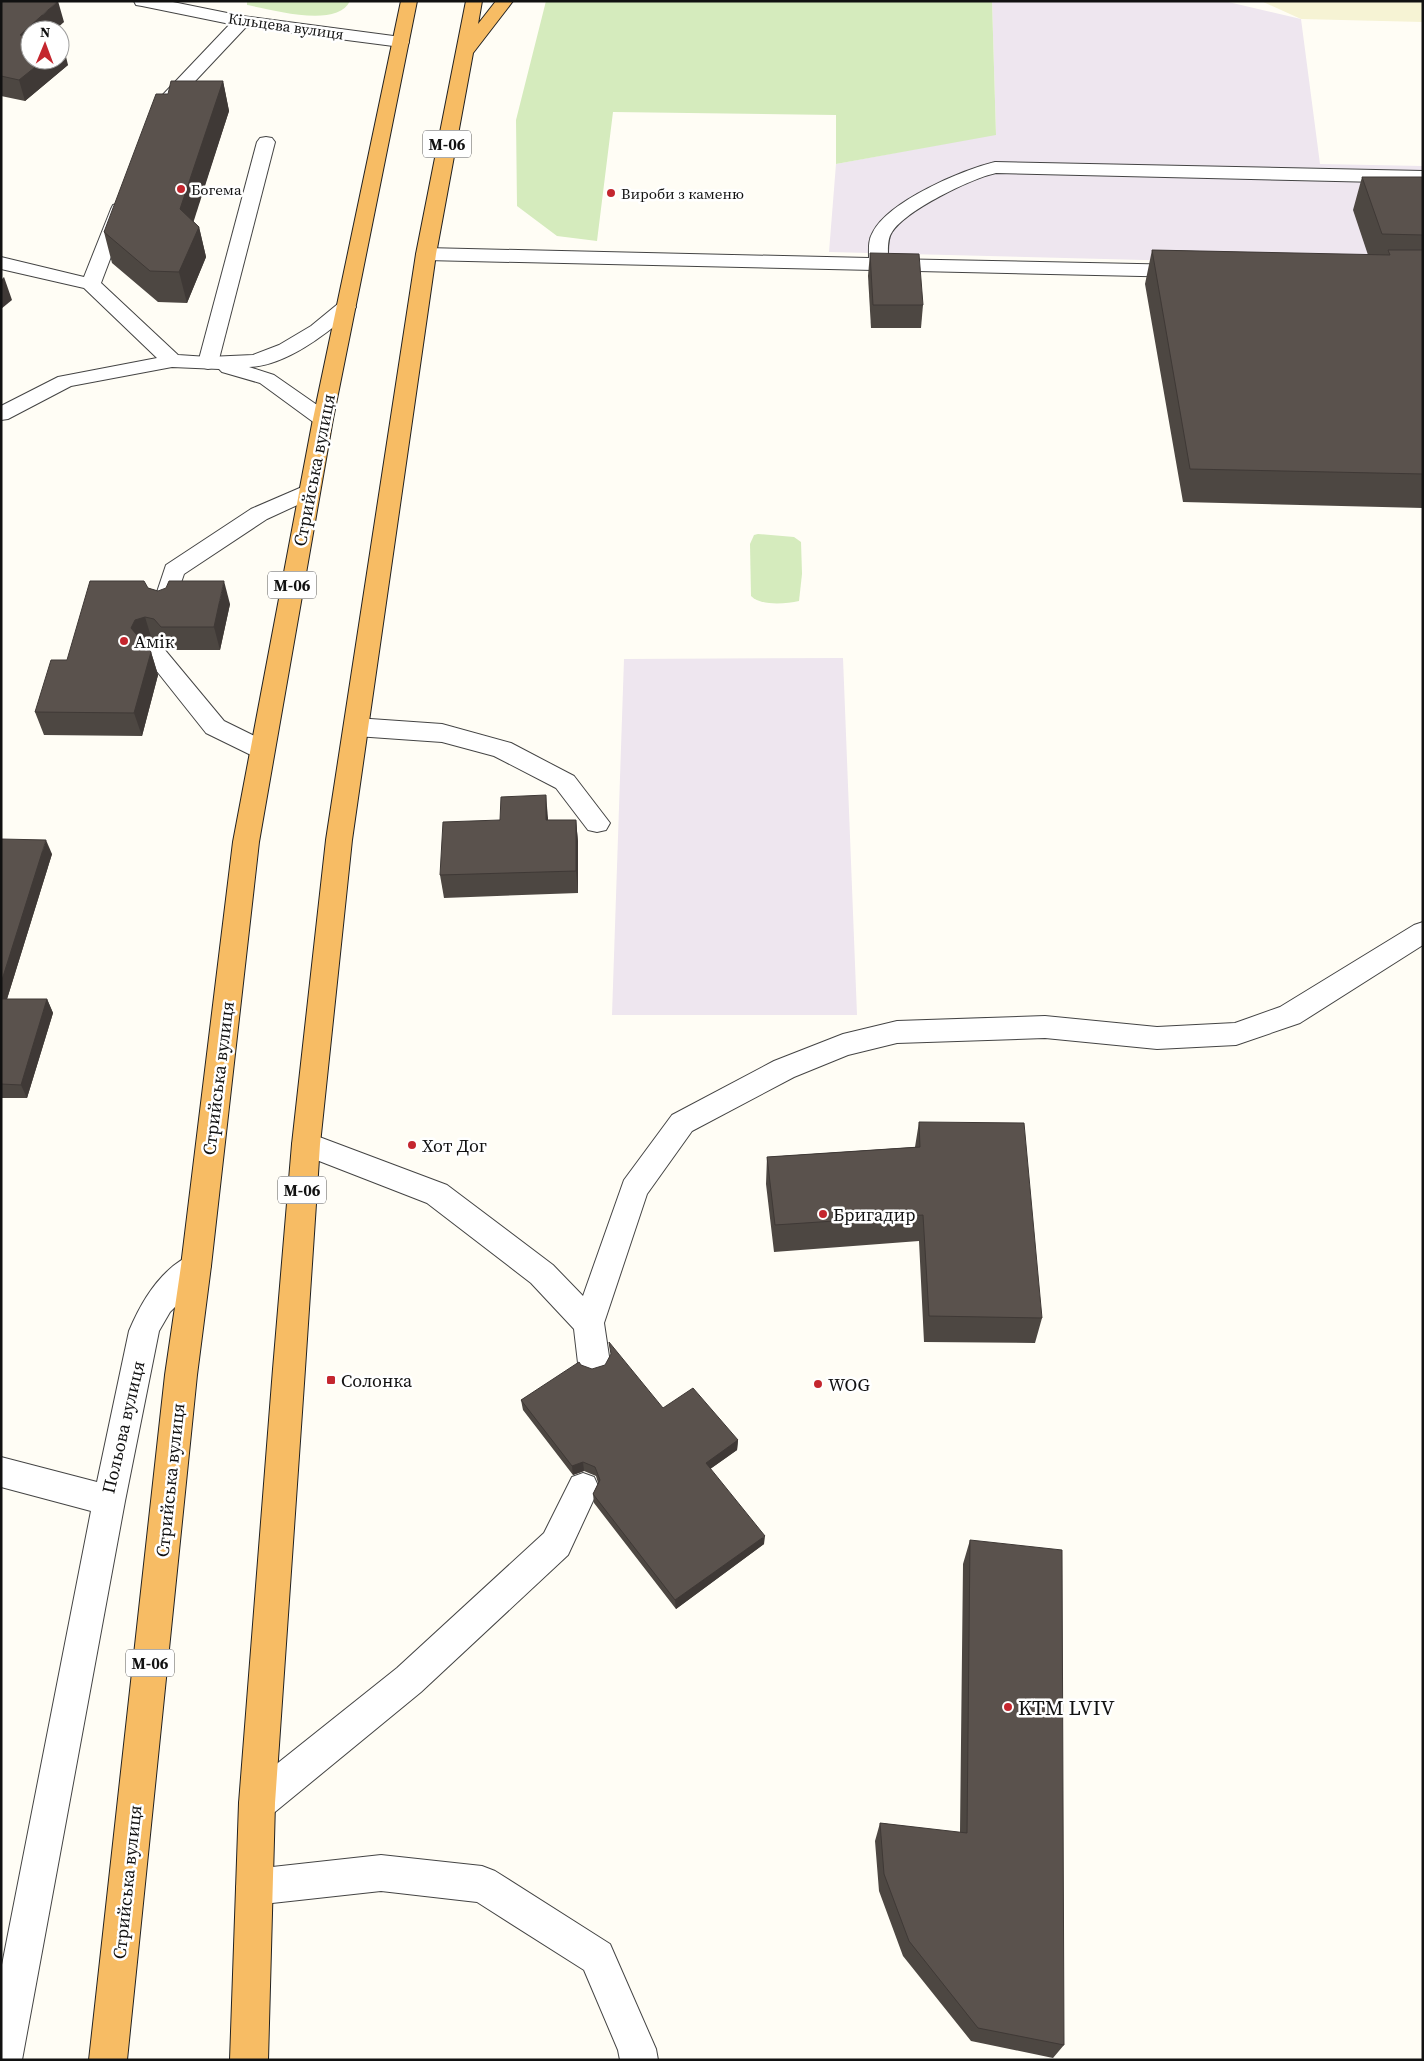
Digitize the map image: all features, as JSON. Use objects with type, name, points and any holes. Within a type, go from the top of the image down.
[{"type":"highway","name":"М-06","points":[[401,42],[409,1]]},
{"type":"highway","points":[[466,51],[474,1]]},
{"type":"highway","name":"М-06","points":[[249,2060],[257,1803],[306,1144],[339,840],[426,254],[455,103],[466,51],[506,1]]},
{"type":"highway","points":[[391,10],[401,42]]},
{"type":"highway","name":"Стрийська вулиця","points":[[108,2060],[179,1393],[196,1266],[246,842],[309,491],[401,42]]},
{"type":"street","name":"Кільцева вулиця","points":[[142,1],[242,21],[401,42]]},
{"type":"street","points":[[152,122],[156,113],[242,21]]},
{"type":"street","points":[[208,363],[266,142]]},
{"type":"street","points":[[879,264],[878,240],[883,230],[894,218],[971,173],[995,167],[1423,177]]},
{"type":"street","points":[[91,284],[125,194]]},
{"type":"street","points":[[426,254],[1205,271]]},
{"type":"street","points":[[1,263],[91,284],[172,361]]},
{"type":"street","points":[[1,414],[65,381],[172,361],[208,363],[256,361],[286,349],[318,330],[346,307]]},
{"type":"street","points":[[208,363],[267,379],[323,419]]},
{"type":"street","points":[[164,604],[174,570],[259,514],[309,491]]},
{"type":"street","points":[[152,650],[215,727],[262,750]]},
{"type":"street","points":[[356,727],[442,733],[502,749],[566,782],[597,824]]},
{"type":"street","points":[[594,1363],[590,1324],[634,1189],[682,1123],[784,1069],[844,1045],[897,1032],[1045,1026],[1157,1038],[1236,1034],[1290,1015],[1423,932]]},
{"type":"street","points":[[306,1144],[437,1194],[542,1274],[590,1324]]},
{"type":"street","name":"Польова вулиця","points":[[1,1472],[109,1501],[144,1331],[151,1312],[167,1291],[196,1266]]},
{"type":"street","points":[[257,1803],[409,1680],[556,1544],[583,1488]]},
{"type":"street","points":[[3,2060],[109,1501]]},
{"type":"street","points":[[254,1887],[381,1873],[482,1884],[597,1957],[637,2049],[639,2060]]},
{"type":"shaded area","points":[[992,1],[1224,1],[1301,19],[1320,164],[1423,166],[1423,267],[829,252],[836,164],[996,134]]},
{"type":"shaded area","points":[[1261,1],[1423,1],[1423,22],[1301,19]]},
{"type":"shaded area","points":[[843,658],[857,1015],[612,1015],[624,659]]},
{"type":"green space","points":[[247,1],[350,1],[343,9],[332,14],[318,16],[286,13],[247,5]]},
{"type":"green space","points":[[546,1],[992,1],[996,135],[836,164],[836,115],[613,112],[597,241],[557,236],[517,206],[516,120]]},
{"type":"green space","points":[[754,535],[794,537],[801,542],[802,574],[799,601],[767,603],[751,596],[750,544]]},
{"type":"building","points":[[1,1],[58,1],[37,20],[20,20],[20,70],[32,70],[19,80],[1,76]]},
{"type":"building","points":[[171,81],[223,81],[180,209],[199,227],[179,272],[150,271],[104,232],[156,94],[168,94]]},
{"type":"building","points":[[1362,177],[1423,177],[1423,235],[1382,234]]},
{"type":"building","points":[[1152,250],[1390,255],[1388,250],[1423,250],[1423,474],[1190,469]]},
{"type":"building","points":[[870,253],[919,254],[923,305],[873,305]]},
{"type":"building","points":[[90,581],[144,581],[148,588],[158,591],[166,588],[169,581],[224,581],[214,627],[161,627],[154,619],[145,617],[135,620],[131,628],[151,652],[134,713],[35,712],[51,660],[67,660]]},
{"type":"building","points":[[546,795],[546,820],[576,820],[576,871],[440,875],[443,822],[500,820],[501,797]]},
{"type":"building","points":[[1,839],[46,840],[1,983]]},
{"type":"building","points":[[1,999],[47,999],[21,1085],[1,1084]]},
{"type":"building","points":[[919,1122],[1024,1123],[1042,1318],[929,1316],[923,1215],[775,1225],[767,1157],[920,1147]]},
{"type":"building","points":[[609,1342],[663,1408],[693,1388],[738,1440],[706,1463],[765,1536],[675,1600],[593,1494],[600,1480],[595,1467],[583,1462],[572,1466],[521,1400],[579,1362],[581,1365],[592,1369],[605,1365],[611,1354]]},
{"type":"building","name":"KTM LVIV","points":[[970,1540],[1062,1550],[1064,2045],[978,2028],[909,1941],[884,1874],[880,1823],[967,1833]]},
{"type":"place","name":"Богема","points":[[181,189]]},
{"type":"place","name":"Вироби з каменю","points":[[611,193]]},
{"type":"place","name":"Амік","points":[[124,641]]},
{"type":"place","name":"Хот Дог","points":[[412,1145]]},
{"type":"place","name":"Бригадир","points":[[823,1214]]},
{"type":"place","name":"Солонка","points":[[331,1380]]},
{"type":"place","name":"WOG","points":[[818,1384]]},
{"type":"place","name":"KTM LVIV","points":[[1008,1707]]}]
